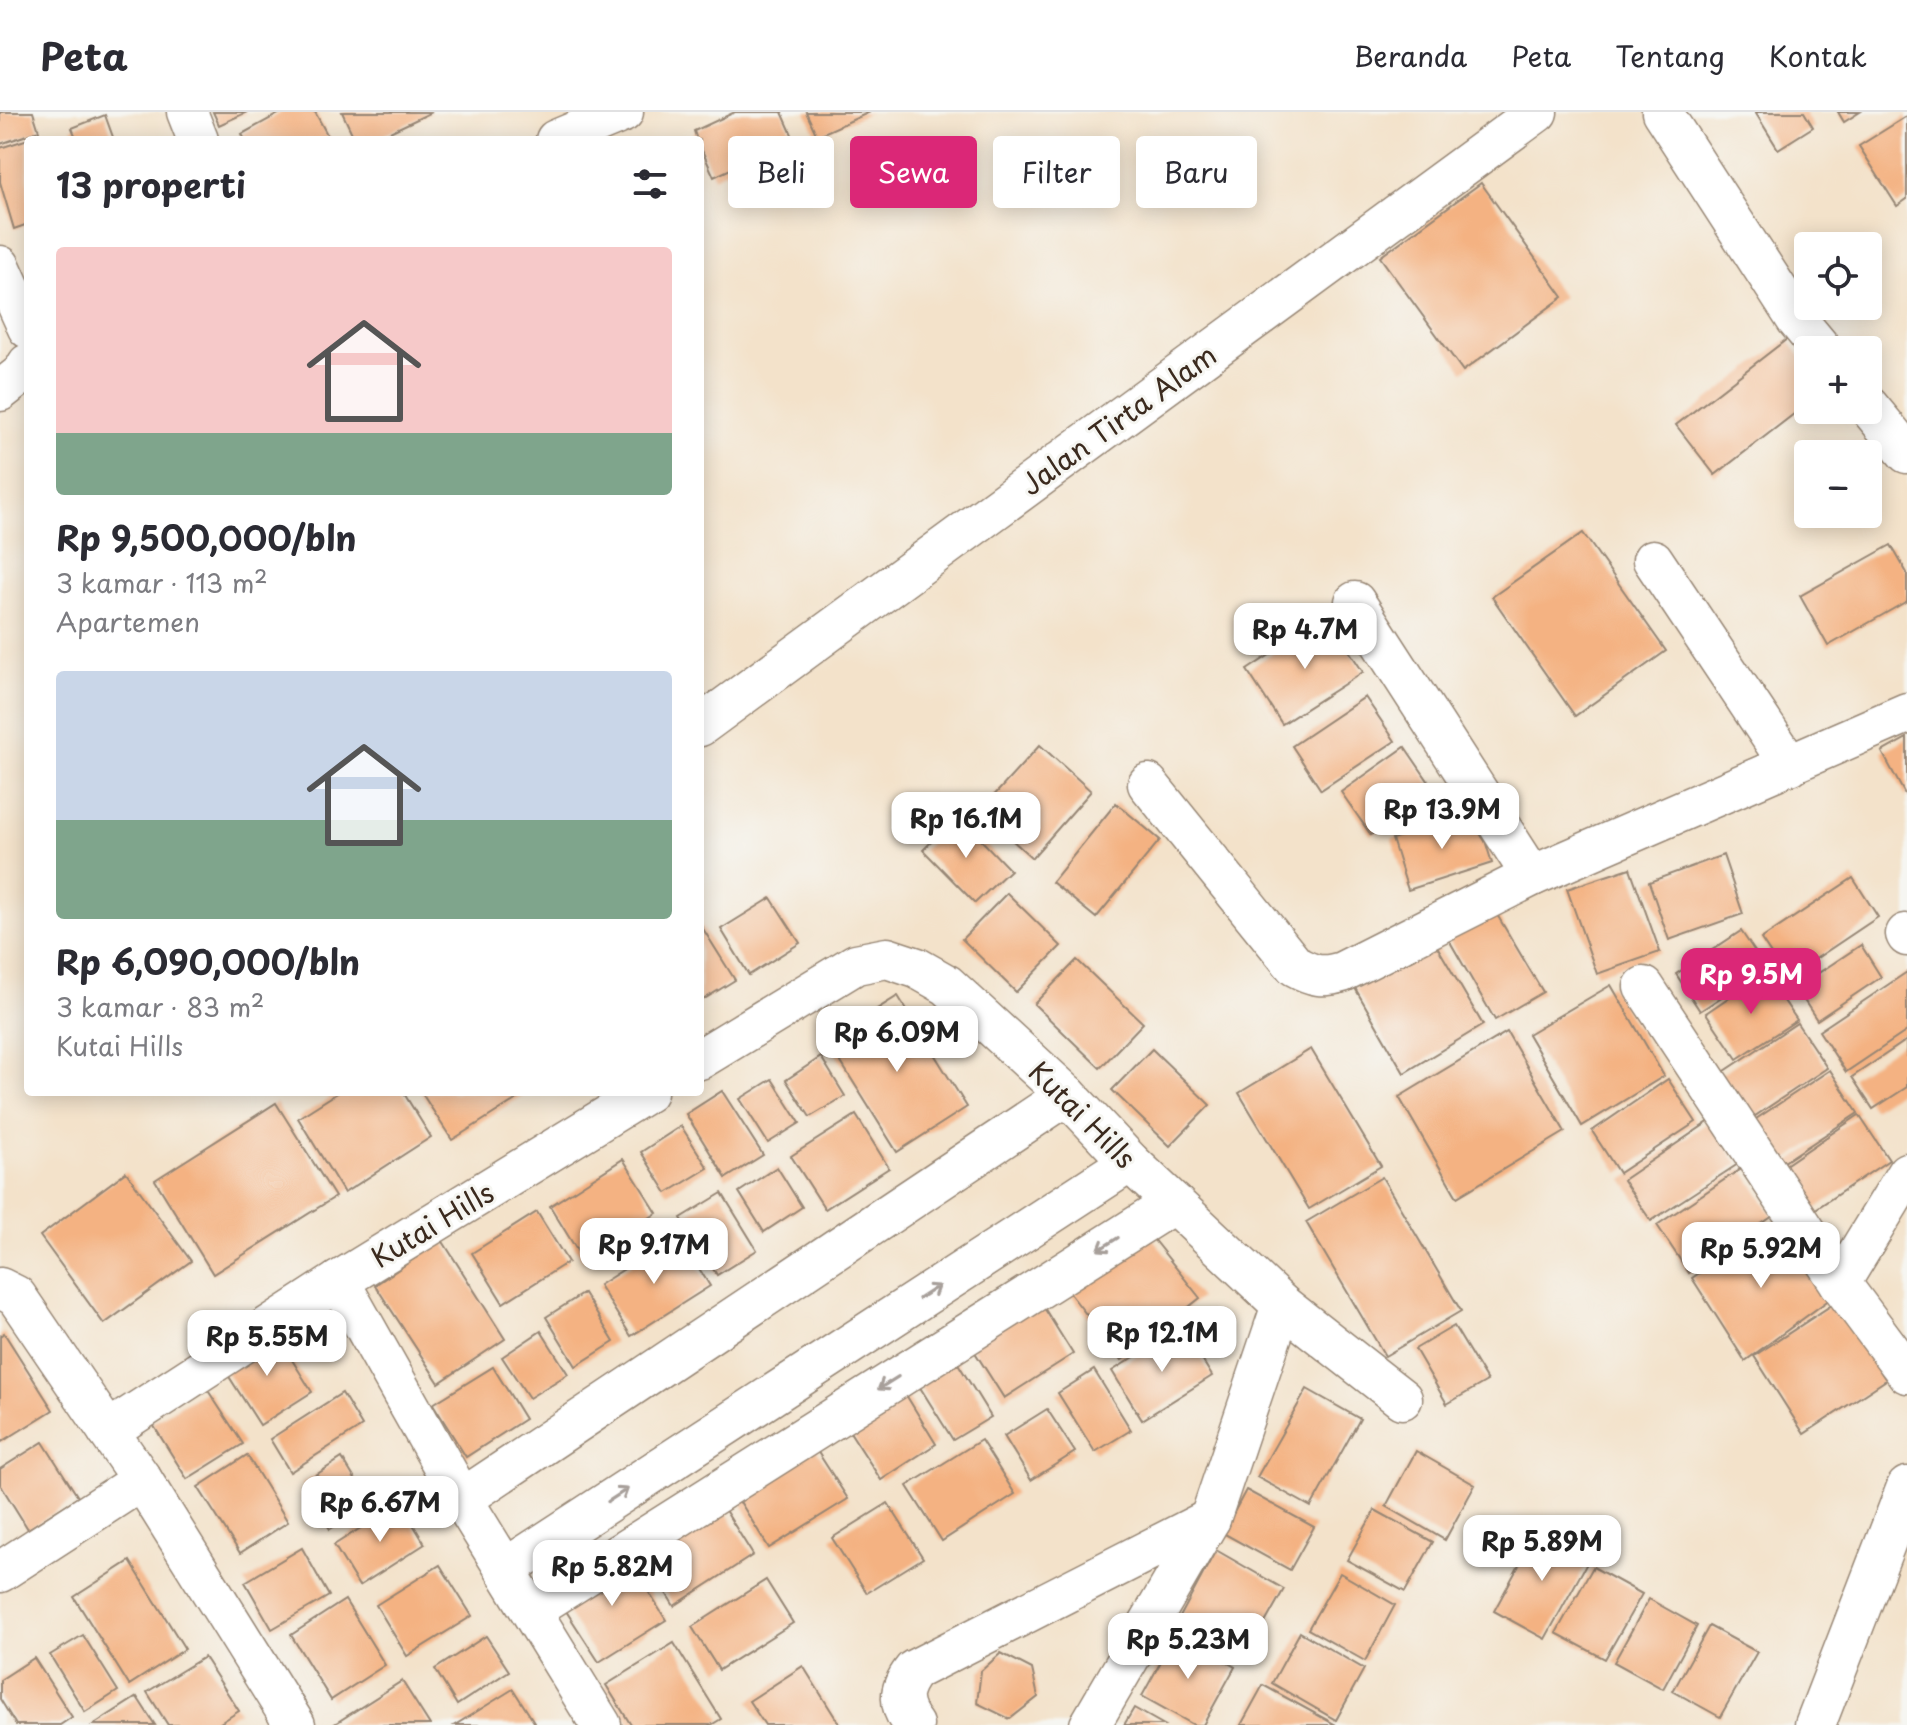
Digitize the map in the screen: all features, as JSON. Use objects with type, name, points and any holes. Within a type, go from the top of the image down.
[{"type":"street","points":[[187,112],[196,136]]},
{"type":"street","points":[[566,136],[623,112]]},
{"type":"street","name":"Jalan Tirta Alam","points":[[704,723],[1537,112]]},
{"type":"street","points":[[1662,112],[1810,336]]},
{"type":"street","points":[[0,266],[24,319]]},
{"type":"street","points":[[0,391],[24,371]]},
{"type":"street","points":[[1882,423],[1907,453]]},
{"type":"street","points":[[1653,560],[1790,765]]},
{"type":"street","points":[[1355,602],[1532,876]]},
{"type":"street","points":[[1148,784],[1295,966],[1310,975],[1325,977],[1342,972],[1532,876],[1907,713]]},
{"type":"street","name":"Kutai Hills","points":[[704,1057],[856,964],[887,958],[917,968],[947,985],[1067,1095],[1130,1162],[1282,1305],[1402,1399]]},
{"type":"street","points":[[1644,987],[1840,1283],[1907,1373]]},
{"type":"street","points":[[462,1499],[1067,1095]]},
{"type":"street","name":"Kutai Hills","points":[[108,1431],[339,1281],[640,1096]]},
{"type":"street","points":[[505,1569],[1130,1162]]},
{"type":"street","points":[[1840,1283],[1907,1173]]},
{"type":"street","points":[[531,1610],[1174,1203]]},
{"type":"street","name":"Kutai Hills","points":[[339,1281],[462,1499],[601,1725]]},
{"type":"street","points":[[0,1288],[16,1296],[142,1480],[295,1725]]},
{"type":"street","points":[[1090,1725],[1210,1519],[1282,1305]]},
{"type":"street","points":[[0,1572],[142,1480]]},
{"type":"street","points":[[1815,1725],[1907,1487]]},
{"type":"street","points":[[913,1725],[903,1711],[900,1697],[904,1683],[914,1670],[1210,1519]]},
{"type":"building","points":[[0,112],[33,112],[39,131],[0,144]]},
{"type":"building","points":[[213,112],[247,112],[219,125]]},
{"type":"building","points":[[282,112],[315,112],[328,136],[243,136]]},
{"type":"building","points":[[342,112],[432,112],[381,136],[353,136]]},
{"type":"building","points":[[735,112],[782,112],[793,136],[728,136],[728,170],[714,177],[704,155],[704,136],[696,136],[694,131]]},
{"type":"building","points":[[806,112],[870,112],[817,136]]},
{"type":"building","points":[[1755,112],[1804,112],[1813,127],[1778,149]]},
{"type":"building","points":[[1838,112],[1860,112],[1844,122]]},
{"type":"building","points":[[105,115],[113,136],[75,136],[72,128]]},
{"type":"building","points":[[1907,116],[1907,199],[1897,206],[1859,146]]},
{"type":"building","points":[[24,140],[24,225],[14,229],[0,182],[0,148]]},
{"type":"building","points":[[1481,183],[1563,297],[1463,371],[1380,257]]},
{"type":"building","points":[[1787,339],[1794,348],[1794,414],[1715,475],[1676,425]]},
{"type":"building","points":[[1583,533],[1666,651],[1575,716],[1492,597]]},
{"type":"building","points":[[1891,545],[1907,573],[1907,601],[1828,646],[1800,596]]},
{"type":"building","points":[[1327,617],[1363,672],[1282,724],[1247,670]]},
{"type":"building","points":[[1365,697],[1395,741],[1321,790],[1292,746]]},
{"type":"building","points":[[1907,738],[1907,798],[1882,752]]},
{"type":"building","points":[[1040,745],[1091,791],[1032,858],[980,811]]},
{"type":"building","points":[[1405,747],[1435,791],[1371,835],[1341,792]]},
{"type":"building","points":[[1116,803],[1160,840],[1096,918],[1052,882]]},
{"type":"building","points":[[1476,812],[1492,863],[1408,890],[1392,839]]},
{"type":"building","points":[[958,816],[1010,870],[975,903],[923,850]]},
{"type":"building","points":[[1723,855],[1743,914],[1669,940],[1649,882]]},
{"type":"building","points":[[1630,868],[1660,952],[1597,974],[1567,889]]},
{"type":"building","points":[[1853,878],[1878,917],[1787,978],[1761,939]]},
{"type":"building","points":[[1007,893],[1061,946],[1016,992],[962,939]]},
{"type":"building","points":[[771,898],[800,943],[749,975],[721,929]]},
{"type":"building","points":[[1496,913],[1543,992],[1495,1020],[1449,940]]},
{"type":"building","points":[[704,930],[735,980],[704,999]]},
{"type":"building","points":[[1741,931],[1766,968],[1700,1011],[1676,974]]},
{"type":"building","points":[[1434,941],[1483,1025],[1404,1073],[1355,988]]},
{"type":"building","points":[[1861,945],[1881,977],[1817,1020],[1796,988]]},
{"type":"building","points":[[1077,960],[1143,1023],[1100,1068],[1034,1004]]},
{"type":"building","points":[[1907,972],[1907,1031],[1846,1072],[1819,1031]]},
{"type":"building","points":[[1765,973],[1797,1020],[1737,1059],[1706,1013]]},
{"type":"building","points":[[1611,985],[1664,1076],[1582,1126],[1528,1034]]},
{"type":"building","points":[[898,996],[967,1107],[897,1152],[827,1040]]},
{"type":"building","points":[[1797,1023],[1827,1068],[1749,1120],[1719,1075]]},
{"type":"building","points":[[1507,1032],[1565,1132],[1457,1197],[1399,1097]]},
{"type":"building","points":[[1907,1040],[1907,1087],[1873,1109],[1852,1077]]},
{"type":"building","points":[[1152,1049],[1210,1105],[1170,1146],[1112,1090]]},
{"type":"building","points":[[1311,1049],[1381,1166],[1309,1209],[1239,1093]]},
{"type":"building","points":[[821,1057],[845,1096],[810,1117],[786,1080]]},
{"type":"building","points":[[1830,1070],[1858,1113],[1781,1164],[1753,1121]]},
{"type":"building","points":[[772,1079],[800,1123],[768,1143],[740,1099]]},
{"type":"building","points":[[1668,1079],[1696,1122],[1619,1173],[1592,1131]]},
{"type":"building","points":[[722,1091],[763,1155],[726,1178],[686,1114]]},
{"type":"building","points":[[333,1096],[405,1096],[431,1137],[344,1193],[298,1118]]},
{"type":"building","points":[[424,1096],[522,1096],[452,1140]]},
{"type":"building","points":[[276,1103],[335,1197],[213,1274],[155,1180]]},
{"type":"building","points":[[856,1115],[889,1168],[825,1209],[791,1156]]},
{"type":"building","points":[[1859,1115],[1889,1160],[1814,1210],[1784,1166]]},
{"type":"building","points":[[1710,1121],[1738,1164],[1651,1221],[1623,1180]]},
{"type":"building","points":[[681,1126],[708,1168],[667,1193],[641,1152]]},
{"type":"building","points":[[623,1159],[657,1213],[583,1260],[550,1206]]},
{"type":"building","points":[[777,1167],[802,1207],[764,1232],[739,1192]]},
{"type":"building","points":[[1742,1168],[1773,1216],[1689,1273],[1657,1225]]},
{"type":"building","points":[[126,1172],[191,1261],[104,1324],[40,1236]]},
{"type":"building","points":[[1382,1177],[1461,1311],[1385,1356],[1306,1222]]},
{"type":"building","points":[[722,1193],[757,1250],[717,1275],[681,1218]]},
{"type":"building","points":[[537,1212],[568,1262],[503,1303],[472,1253]]},
{"type":"building","points":[[1778,1220],[1830,1299],[1745,1361],[1692,1278]]},
{"type":"building","points":[[1145,1229],[1200,1298],[1122,1360],[1068,1291]]},
{"type":"building","points":[[678,1235],[710,1286],[631,1336],[599,1285]]},
{"type":"building","points":[[442,1240],[505,1339],[439,1383],[375,1285]]},
{"type":"building","points":[[584,1293],[614,1342],[576,1366],[546,1317]]},
{"type":"building","points":[[1041,1303],[1073,1354],[1004,1398],[971,1346]]},
{"type":"building","points":[[1835,1303],[1886,1380],[1804,1434],[1754,1356]]},
{"type":"building","points":[[1454,1326],[1487,1381],[1447,1404],[1415,1349]]},
{"type":"building","points":[[1182,1327],[1212,1376],[1142,1420],[1112,1371]]},
{"type":"building","points":[[274,1331],[312,1392],[260,1425],[221,1364]]},
{"type":"building","points":[[541,1331],[568,1374],[529,1398],[502,1357]]},
{"type":"building","points":[[4,1333],[53,1410],[0,1443],[0,1336]]},
{"type":"building","points":[[954,1357],[991,1417],[953,1440],[916,1381]]},
{"type":"building","points":[[493,1367],[525,1419],[466,1457],[433,1404]]},
{"type":"building","points":[[1094,1370],[1131,1430],[1095,1452],[1058,1393]]},
{"type":"building","points":[[900,1385],[936,1444],[881,1480],[843,1421]]},
{"type":"building","points":[[207,1389],[243,1444],[187,1479],[152,1423]]},
{"type":"building","points":[[1307,1389],[1360,1419],[1311,1507],[1257,1477]]},
{"type":"building","points":[[342,1393],[362,1426],[290,1472],[270,1439]]},
{"type":"building","points":[[1047,1409],[1075,1452],[1031,1480],[1004,1436]]},
{"type":"building","points":[[981,1440],[1015,1494],[942,1541],[907,1486]]},
{"type":"building","points":[[43,1442],[78,1497],[28,1529],[0,1484],[0,1469]]},
{"type":"building","points":[[812,1443],[848,1499],[769,1548],[734,1492]]},
{"type":"building","points":[[1416,1451],[1475,1485],[1445,1540],[1386,1506]]},
{"type":"building","points":[[247,1455],[288,1522],[240,1553],[198,1487]]},
{"type":"building","points":[[342,1458],[370,1504],[330,1529],[302,1484]]},
{"type":"building","points":[[1246,1490],[1314,1527],[1290,1570],[1223,1533]]},
{"type":"building","points":[[720,1502],[753,1555],[674,1606],[641,1552]]},
{"type":"building","points":[[400,1503],[425,1544],[359,1586],[334,1545]]},
{"type":"building","points":[[888,1503],[923,1558],[867,1593],[832,1538]]},
{"type":"building","points":[[1375,1510],[1433,1542],[1405,1592],[1347,1560]]},
{"type":"building","points":[[1540,1527],[1591,1556],[1545,1639],[1494,1611]]},
{"type":"building","points":[[302,1548],[329,1596],[272,1629],[245,1582]]},
{"type":"building","points":[[1216,1550],[1284,1589],[1247,1655],[1180,1617]]},
{"type":"building","points":[[625,1554],[666,1620],[599,1662],[557,1597]]},
{"type":"building","points":[[130,1561],[185,1649],[129,1685],[74,1597]]},
{"type":"building","points":[[440,1565],[472,1616],[407,1656],[376,1605]]},
{"type":"building","points":[[1593,1567],[1642,1594],[1605,1659],[1556,1633]]},
{"type":"building","points":[[1340,1573],[1395,1605],[1365,1661],[1308,1629]]},
{"type":"building","points":[[766,1580],[793,1623],[719,1670],[692,1627]]},
{"type":"building","points":[[1649,1599],[1697,1626],[1663,1689],[1614,1662]]},
{"type":"building","points":[[345,1600],[385,1665],[331,1700],[291,1635]]},
{"type":"building","points":[[1709,1626],[1757,1652],[1720,1717],[1673,1691]]},
{"type":"building","points":[[1300,1632],[1364,1669],[1336,1720],[1272,1683]]},
{"type":"building","points":[[1176,1634],[1235,1667],[1203,1725],[1194,1725],[1142,1696]]},
{"type":"building","points":[[83,1635],[118,1691],[85,1712],[50,1655]]},
{"type":"building","points":[[486,1636],[509,1671],[457,1705],[435,1669]]},
{"type":"building","points":[[674,1643],[721,1719],[711,1725],[631,1725],[606,1685]]},
{"type":"building","points":[[1001,1653],[1032,1669],[1038,1697],[1010,1719],[977,1703],[981,1671]]},
{"type":"building","points":[[204,1657],[239,1711],[217,1725],[168,1725],[147,1692]]},
{"type":"building","points":[[34,1658],[72,1717],[60,1725],[16,1725],[0,1699],[0,1680]]},
{"type":"building","points":[[803,1666],[840,1725],[765,1725],[749,1701]]},
{"type":"building","points":[[402,1681],[430,1725],[333,1725]]},
{"type":"building","points":[[1263,1685],[1336,1725],[1241,1725]]},
{"type":"building","points":[[513,1689],[536,1725],[455,1725]]},
{"type":"building","points":[[137,1697],[155,1725],[93,1725]]},
{"type":"building","points":[[1134,1708],[1164,1725],[1124,1725]]}]
